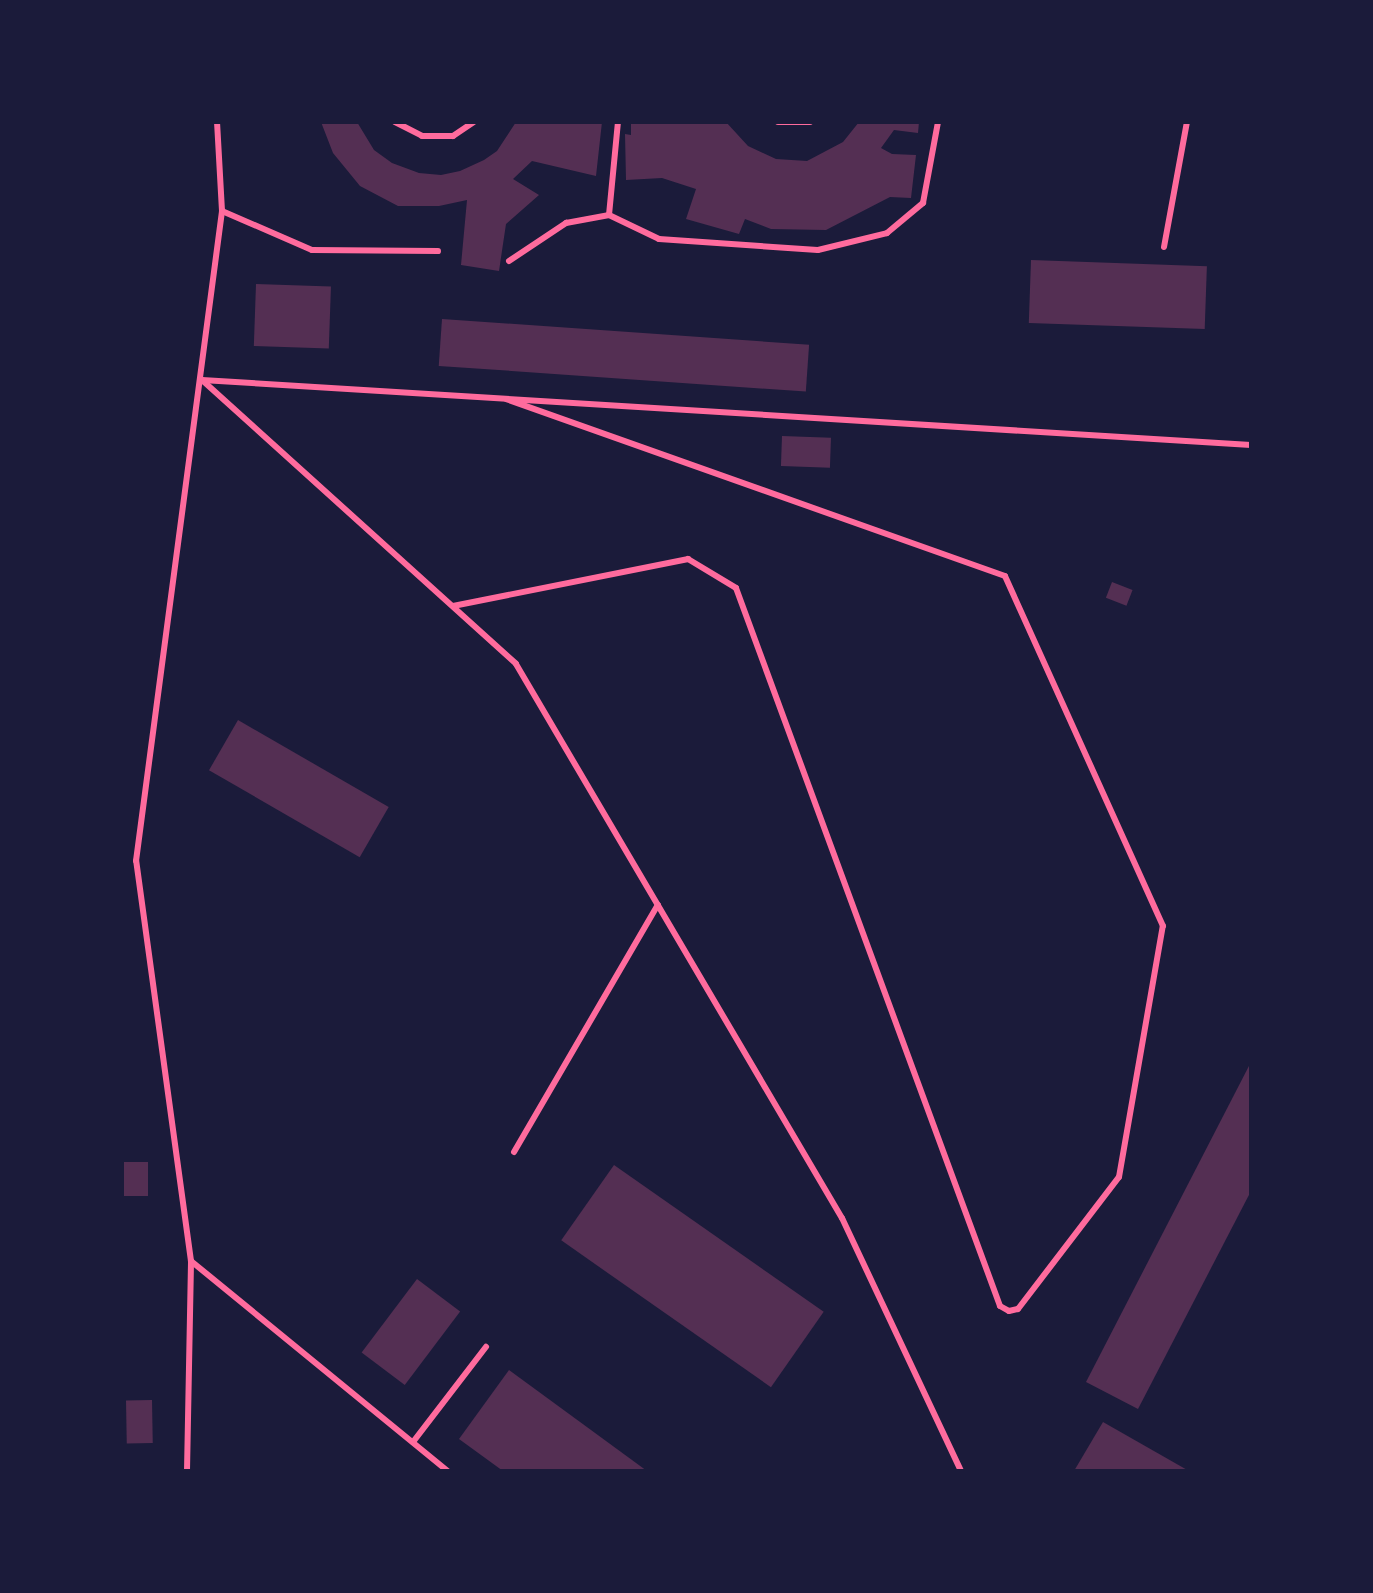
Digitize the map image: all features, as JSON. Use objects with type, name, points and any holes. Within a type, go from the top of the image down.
[{"type":"lane","points":[[187,1471],[191,1261],[136,861],[202,380],[211,271],[222,211],[217,122]]},
{"type":"lane","points":[[395,122],[422,136],[453,136],[474,122]]},
{"type":"lane","points":[[609,215],[618,122]]},
{"type":"lane","points":[[778,122],[810,122]]},
{"type":"lane","points":[[509,261],[566,223],[609,215],[659,239],[802,249],[818,250],[887,233],[923,203],[938,122]]},
{"type":"lane","points":[[1164,247],[1187,122]]},
{"type":"lane","points":[[222,211],[312,250],[438,251]]},
{"type":"lane","points":[[202,380],[1251,445]]},
{"type":"lane","points":[[202,380],[516,664],[842,1218],[961,1471]]},
{"type":"lane","points":[[453,606],[688,559],[736,588],[1000,1306],[1009,1311],[1018,1309],[1119,1177],[1163,926],[1005,576],[506,399]]},
{"type":"lane","points":[[514,1152],[658,905]]},
{"type":"lane","points":[[191,1261],[448,1471]]},
{"type":"lane","points":[[413,1442],[486,1347]]},
{"type":"building","points":[[321,122],[357,122],[374,150],[392,163],[419,173],[441,175],[460,171],[497,151],[516,122],[602,122],[596,176],[532,161],[513,179],[539,195],[506,224],[499,271],[461,265],[467,200],[439,206],[398,206],[360,186],[333,153]]},
{"type":"building","points":[[631,122],[726,122],[748,146],[776,159],[807,161],[843,142],[859,122],[919,122],[918,133],[894,130],[881,148],[892,154],[916,155],[911,198],[890,197],[826,230],[771,229],[745,219],[739,234],[686,219],[696,189],[662,178],[626,180],[625,134],[631,135]]},
{"type":"building","points":[[1031,260],[1207,266],[1205,329],[1029,323]]},
{"type":"building","points":[[256,284],[331,287],[329,349],[254,346]]},
{"type":"building","points":[[442,319],[809,345],[806,392],[439,366]]},
{"type":"building","points":[[782,436],[831,438],[830,468],[781,466]]},
{"type":"building","points":[[1112,582],[1133,590],[1126,606],[1106,598]]},
{"type":"building","points":[[238,720],[389,807],[360,857],[209,770]]},
{"type":"building","points":[[1251,1062],[1251,1191],[1138,1409],[1086,1382]]},
{"type":"building","points":[[122,1162],[148,1162],[148,1196],[122,1196]]},
{"type":"building","points":[[614,1165],[824,1312],[771,1387],[561,1240]]},
{"type":"building","points":[[417,1279],[460,1311],[405,1385],[362,1352]]},
{"type":"building","points":[[509,1370],[647,1471],[503,1471],[459,1439]]},
{"type":"building","points":[[126,1400],[152,1400],[153,1443],[127,1443]]},
{"type":"building","points":[[1103,1422],[1189,1471],[1074,1471]]}]
